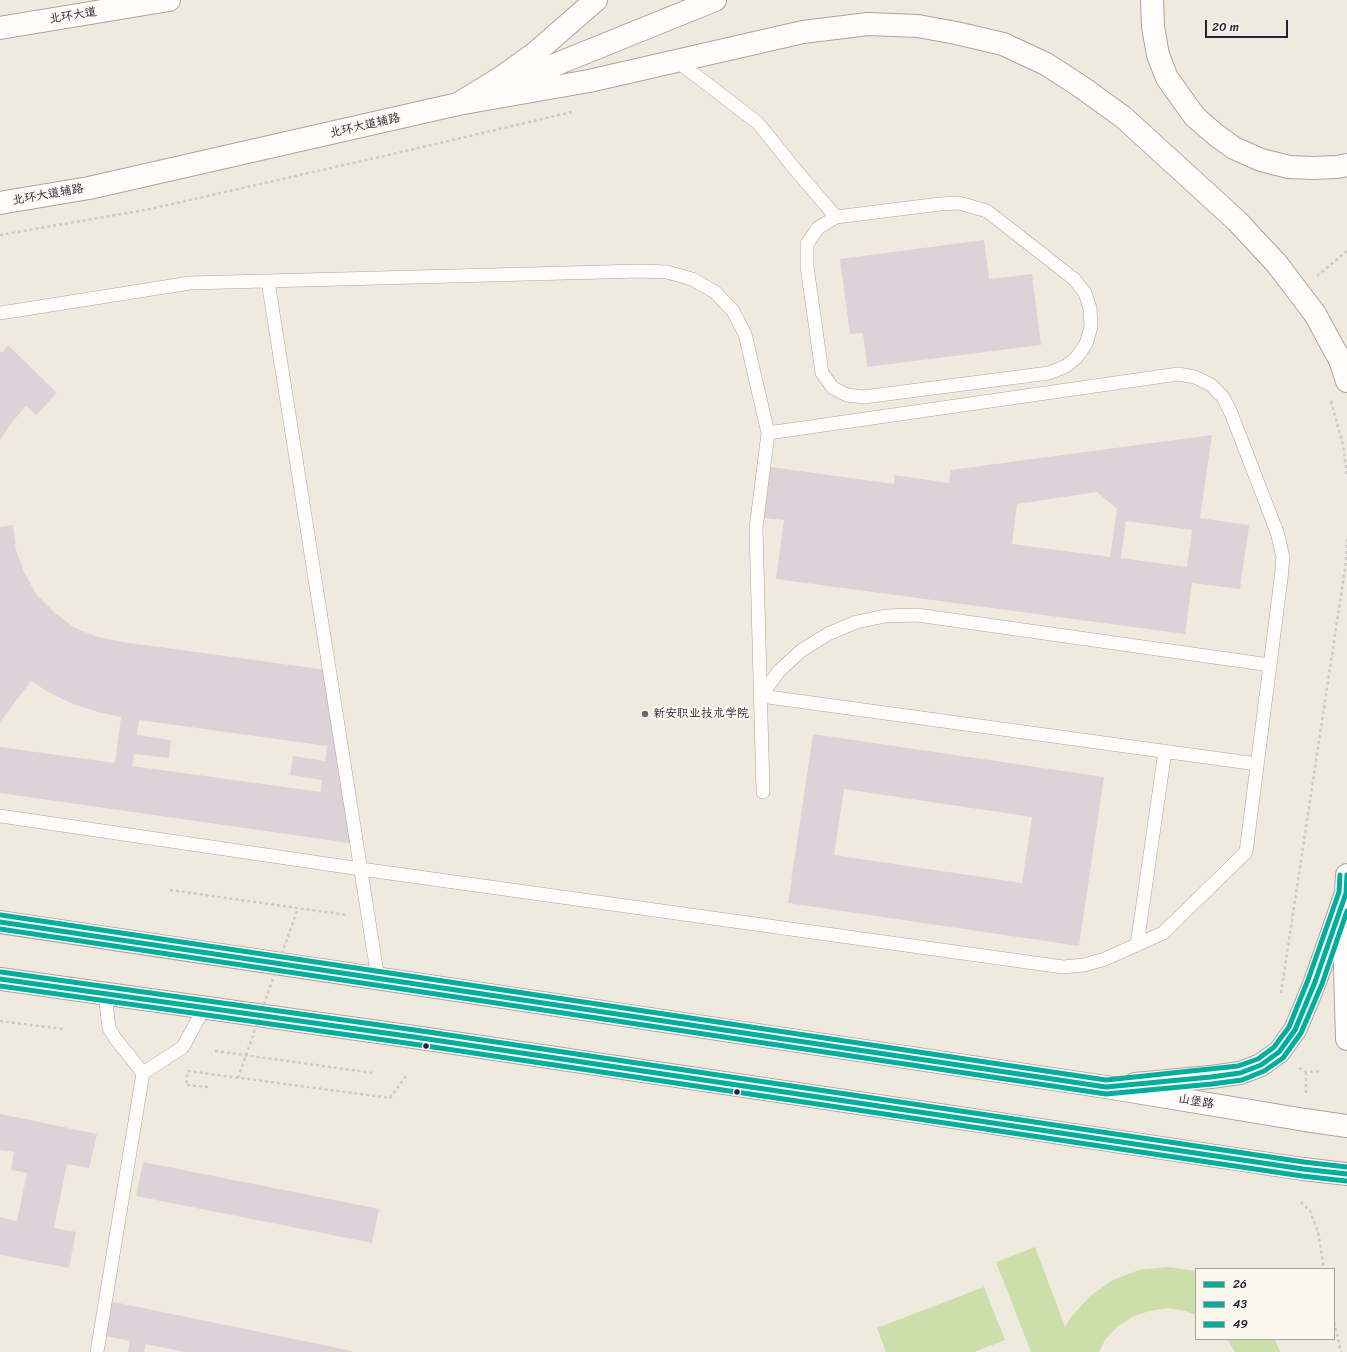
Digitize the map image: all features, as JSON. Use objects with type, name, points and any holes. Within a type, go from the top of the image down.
[{"type":"main road","name":"北环大道","points":[[0,28],[169,0]]},
{"type":"main road","points":[[458,104],[502,77],[534,54],[596,0]]},
{"type":"main road","name":"北环大道辅路","points":[[0,203],[89,188],[458,104],[715,0]]},
{"type":"main road","points":[[1152,0],[1158,55],[1167,78],[1195,117],[1216,135],[1234,148],[1261,160],[1288,167],[1313,168],[1338,167],[1347,165]]},
{"type":"main road","points":[[458,104],[589,81],[803,32],[868,24],[918,26],[1003,44],[1046,64],[1123,117],[1236,221],[1277,264],[1315,314],[1340,360],[1347,381]]},
{"type":"main road","points":[[1346,884],[1345,970],[1347,1039]]},
{"type":"main road","points":[[1106,1087],[1240,1073],[1261,1065],[1279,1052],[1295,1030],[1315,982],[1346,884]]},
{"type":"main road","name":"山堡路","points":[[0,922],[1106,1087],[1347,1126]]},
{"type":"main road","points":[[0,979],[422,1038],[1303,1169],[1347,1174]]},
{"type":"lane","points":[[677,61],[758,123],[836,217]]},
{"type":"lane","points":[[940,204],[959,204],[987,211],[1074,279],[1085,293],[1090,308],[1091,321],[1091,327],[1086,344],[1076,358],[1066,366],[1049,373],[864,397],[847,395],[833,388],[822,373],[807,266],[807,244],[818,228],[836,217],[940,204]]},
{"type":"lane","points":[[0,313],[190,283],[641,271],[667,272],[686,277],[715,292],[733,311],[745,334],[768,433],[756,528],[763,792]]},
{"type":"lane","points":[[268,281],[378,979]]},
{"type":"lane","points":[[0,816],[361,869],[1063,967],[1084,965],[1105,959],[1163,933],[1246,852],[1270,665],[1282,557],[1277,532],[1231,413],[1223,398],[1210,385],[1195,377],[1178,374],[768,433]]},
{"type":"lane","points":[[761,696],[780,671],[802,650],[828,634],[856,622],[886,616],[917,615],[1270,665]]},
{"type":"lane","points":[[761,696],[1257,764]]},
{"type":"lane","points":[[1137,945],[1165,751]]},
{"type":"lane","points":[[105,994],[108,1028],[143,1073]]},
{"type":"lane","points":[[97,1352],[143,1073],[183,1047],[204,1008]]},
{"type":"path","points":[[0,235],[150,208],[397,154],[579,110]]},
{"type":"path","points":[[1331,400],[1343,445],[1347,476]]},
{"type":"path","points":[[1280,997],[1346,562],[1347,538]]},
{"type":"path","points":[[170,890],[350,915]]},
{"type":"path","points":[[238,1078],[298,908]]},
{"type":"path","points":[[0,1021],[63,1030]]},
{"type":"path","points":[[216,1052],[373,1073]]},
{"type":"path","points":[[1295,1066],[1306,1072],[1321,1071]]},
{"type":"path","points":[[208,1087],[186,1084],[188,1071],[390,1098],[406,1076]]},
{"type":"path","points":[[1306,1072],[1306,1097]]},
{"type":"path","points":[[1301,1202],[1310,1211],[1318,1232],[1324,1268]]},
{"type":"path","points":[[1335,1326],[1341,1352]]},
{"type":"green space","points":[[1035,1247],[1065,1327],[1071,1317],[1090,1296],[1113,1280],[1139,1270],[1167,1267],[1195,1271],[1195,1315],[1185,1311],[1167,1308],[1149,1311],[1132,1317],[1117,1327],[1105,1340],[1099,1352],[1031,1352],[996,1262]]},
{"type":"green space","points":[[984,1287],[1005,1340],[974,1352],[886,1352],[877,1328]]},
{"type":"green space","points":[[1228,1340],[1275,1340],[1280,1352],[1235,1352]]},
{"type":"building","points":[[984,240],[989,279],[1032,274],[1041,345],[867,367],[863,333],[850,334],[840,259]]},
{"type":"building","points":[[8,345],[57,393],[36,415],[26,406],[13,421],[0,440],[0,351],[2,353]]},
{"type":"building","points":[[1212,435],[1200,518],[1249,525],[1240,589],[1192,583],[1185,634],[776,579],[784,520],[764,518],[771,467],[894,484],[894,475],[949,483],[951,470]],"holes":[[[1097,492],[1117,509],[1110,557],[1012,544],[1017,504]],[[1126,521],[1192,530],[1187,567],[1121,558]]]},
{"type":"building","points":[[13,525],[16,550],[25,574],[37,595],[55,613],[75,628],[98,637],[123,642],[327,670],[356,844],[0,793],[0,747],[115,763],[121,717],[73,704],[48,692],[31,681],[0,722],[0,527]],"holes":[[[139,720],[327,746],[325,761],[293,756],[290,775],[322,780],[321,792],[132,766],[134,754],[169,758],[171,740],[137,735]]]},
{"type":"building","points":[[813,734],[1104,777],[1079,946],[788,903]],"holes":[[[844,789],[1032,817],[1022,883],[834,855]]]},
{"type":"building","points":[[0,1114],[97,1134],[89,1168],[67,1164],[54,1228],[76,1232],[69,1268],[0,1255],[0,1217],[17,1221],[27,1173],[11,1170],[14,1152],[0,1150]]},
{"type":"building","points":[[143,1162],[379,1209],[372,1243],[136,1196]]},
{"type":"building","points":[[109,1301],[352,1352],[184,1352],[146,1344],[144,1352],[128,1352],[130,1341],[102,1335]]},
{"type":"transit line","name":"49","points":[[1,915],[1106,1080],[1238,1066],[1258,1059],[1274,1047],[1289,1027],[1308,980],[1339,892],[1340,875]]},
{"type":"transit line","name":"26","points":[[0,922],[1106,1087],[1240,1073],[1261,1065],[1279,1052],[1295,1030],[1315,982],[1346,893],[1347,875]]},
{"type":"transit line","name":"43","points":[[0,929],[1106,1094],[1242,1080],[1264,1071],[1283,1058],[1301,1033],[1322,984],[1347,911]]},
{"type":"transit line","name":"49","points":[[1,972],[415,1030],[1304,1162],[1347,1167]]},
{"type":"transit line","name":"26","points":[[0,979],[414,1037],[1303,1169],[1347,1174]]},
{"type":"transit line","name":"43","points":[[0,986],[413,1044],[1302,1176],[1346,1181]]},
{"type":"place","name":"新安职业技术学院","points":[[645,714]]}]
